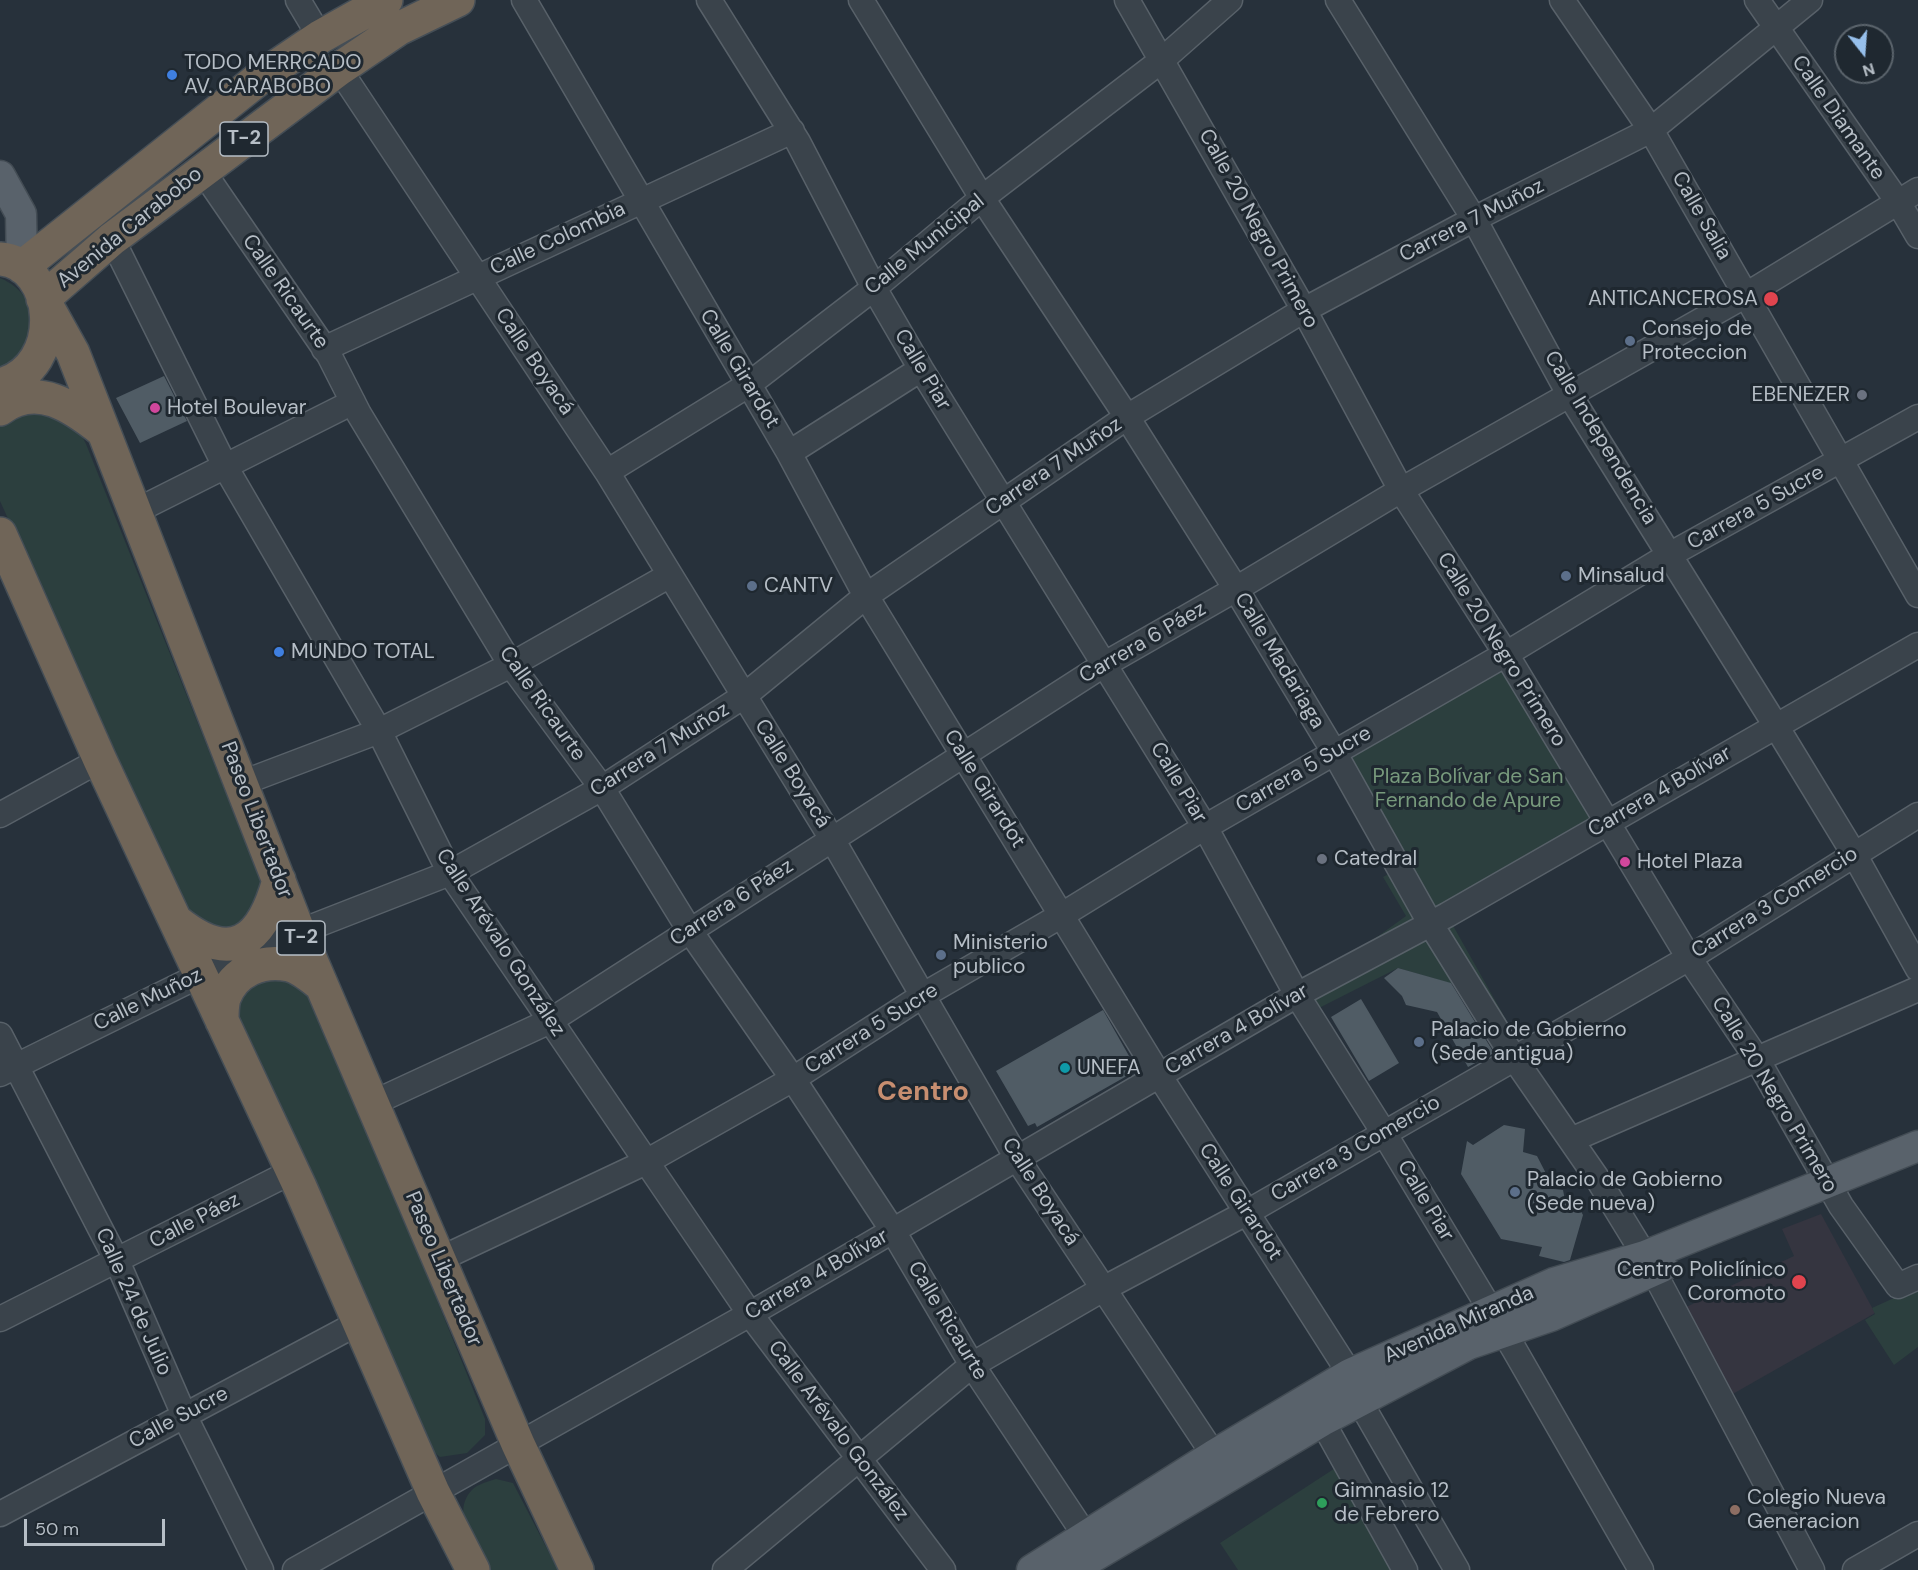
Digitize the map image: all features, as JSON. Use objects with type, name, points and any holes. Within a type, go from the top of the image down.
[{"type":"highway","name":"Avenida Carabobo","points":[[11,263],[320,37],[386,0]]},
{"type":"highway","name":"Avenida Carabobo","points":[[43,299],[112,239],[339,69],[398,29],[458,0]]},
{"type":"highway","name":"T-2","points":[[0,385],[11,382],[29,370],[41,352],[48,332],[43,299],[35,280],[11,263]]},
{"type":"highway","name":"Paseo Libertador","points":[[43,299],[66,336],[320,984],[518,1444],[577,1570]]},
{"type":"highway","points":[[0,409],[10,401],[28,396],[47,399],[73,407],[103,431]]},
{"type":"highway","points":[[4,551],[293,1171],[433,1492],[473,1570]]},
{"type":"highway","points":[[176,921],[191,933],[219,945],[237,943],[254,934],[266,919],[279,880]]},
{"type":"highway","points":[[222,1021],[224,998],[237,979],[250,968],[270,964],[290,965],[320,984]]},
{"type":"main road","points":[[0,176],[21,214],[11,263]]},
{"type":"main road","name":"Avenida Miranda","points":[[1032,1570],[1214,1455],[1350,1374],[1497,1322],[1551,1316],[1649,1263],[1831,1190],[1918,1146]]},
{"type":"main road","name":"Avenida Miranda","points":[[1831,1190],[1918,1164]]},
{"type":"main road","name":"Avenida Miranda","points":[[1071,1570],[1322,1421],[1469,1344],[1497,1322]]},
{"type":"street","points":[[298,0],[320,37]]},
{"type":"street","name":"Calle Girardot","points":[[524,0],[789,453],[866,596],[1159,1075],[1350,1374],[1360,1402],[1457,1570]]},
{"type":"street","name":"Calle Piar","points":[[709,0],[792,131],[874,288],[921,369],[1205,827],[1297,995],[1384,1133],[1641,1570]]},
{"type":"street","name":"Calle Madariaga","points":[[861,0],[982,198],[1127,417],[1236,589],[1334,752],[1430,923],[1514,1058],[1571,1140],[1649,1263],[1812,1570]]},
{"type":"street","name":"Calle 20 Negro Primero","points":[[1127,0],[1304,310],[1401,490],[1506,654],[1689,958],[1757,1059],[1831,1190],[1908,1282]]},
{"type":"street","name":"Calle Municipal","points":[[607,472],[748,385],[874,288],[982,198],[1162,60],[1230,0]]},
{"type":"street","name":"Calle Independencia","points":[[1338,0],[1474,219],[1569,394],[1671,554],[1854,854],[1918,969]]},
{"type":"street","name":"Calle Salia","points":[[1563,0],[1651,130],[1918,595]]},
{"type":"street","name":"Calle Diamante","points":[[1758,0],[1775,28],[1908,196],[1918,236]]},
{"type":"street","name":"Carrera 7 Muñoz","points":[[298,930],[450,873],[602,788],[744,696],[866,596],[1127,417],[1304,310],[1474,219],[1651,130],[1810,0]]},
{"type":"street","name":"Calle Boyacá","points":[[339,69],[607,472],[832,838],[1018,1160],[1214,1455]]},
{"type":"street","name":"Calle Colombia","points":[[324,349],[792,131]]},
{"type":"street","name":"Calle Ricaurte","points":[[202,170],[324,349],[353,402],[511,665],[602,788],[690,931],[793,1079],[893,1231],[972,1365],[1085,1536]]},
{"type":"street","name":"Carrera 6 Páez","points":[[373,1103],[550,1021],[1105,664],[1401,490],[1746,295],[1908,196]]},
{"type":"street","name":"Calle Arévalo González","points":[[112,239],[226,468],[379,731],[450,873],[750,1314],[943,1570]]},
{"type":"street","points":[[789,453],[921,369]]},
{"type":"street","points":[[136,511],[226,468],[353,402]]},
{"type":"street","name":"Carrera 5 Sucre","points":[[438,1260],[646,1161],[793,1079],[922,996],[1062,915],[1205,827],[1506,654],[1671,554],[1918,417]]},
{"type":"street","points":[[242,783],[379,731],[511,665],[670,575]]},
{"type":"street","name":"Carrera 4 Bolívar","points":[[295,1570],[750,1314],[1018,1160],[1297,995],[1430,923],[1918,645]]},
{"type":"street","points":[[0,814],[100,760]]},
{"type":"street","name":"Carrera 3 Comercio","points":[[725,1570],[972,1365],[1103,1289],[1246,1213],[1689,958],[1918,815]]},
{"type":"street","name":"Calle Muñoz","points":[[7,1070],[200,974],[298,930]]},
{"type":"street","points":[[1571,1140],[1918,989]]},
{"type":"street","name":"Calle 24 de Julio","points":[[0,1035],[7,1070],[117,1261],[184,1415],[261,1570]]},
{"type":"street","name":"Calle Páez","points":[[0,1319],[293,1171]]},
{"type":"street","name":"Calle Sucre","points":[[0,1514],[358,1323]]},
{"type":"street","points":[[1322,1421],[1405,1570]]},
{"type":"street","points":[[1855,1570],[1916,1540]]},
{"type":"shaded area","name":"Centro Policlínico Coromoto","points":[[1821,1214],[1875,1313],[1731,1395],[1684,1308],[1794,1256],[1782,1229]]},
{"type":"green space","points":[[0,278],[15,286],[24,297],[30,309],[32,322],[23,348],[0,368]]},
{"type":"green space","points":[[47,407],[72,417],[86,444],[267,896],[243,933],[197,925],[182,903],[0,501],[0,425],[17,412]]},
{"type":"green space","name":"Plaza Bolívar de San Fernando de Apure","points":[[1506,654],[1607,822],[1447,915],[1522,1048],[1463,987],[1398,968],[1319,1008],[1297,995],[1406,916],[1383,877],[1398,869],[1334,752]]},
{"type":"green space","points":[[271,967],[313,993],[485,1419],[485,1435],[467,1453],[440,1457],[423,1443],[229,1013],[231,997]]},
{"type":"green space","points":[[1918,1287],[1918,1347],[1894,1365],[1865,1320],[1875,1314],[1872,1308]]},
{"type":"green space","name":"Gimnasio 12 de Febrero","points":[[1343,1463],[1394,1570],[1238,1570],[1220,1543]]},
{"type":"green space","points":[[496,1479],[513,1483],[558,1570],[488,1570],[471,1540],[464,1518],[464,1507],[467,1497],[474,1488]]},
{"type":"building","name":"Hotel Boulevar","points":[[164,376],[187,421],[140,443],[116,398]]},
{"type":"building","points":[[1398,968],[1451,983],[1494,1053],[1468,1067],[1437,1012],[1406,1005],[1402,996],[1384,978]]},
{"type":"building","points":[[1361,999],[1399,1063],[1369,1081],[1331,1017]]},
{"type":"building","name":"UNEFA","points":[[1103,1010],[1133,1063],[1128,1066],[1132,1073],[1037,1127],[1035,1123],[1028,1126],[996,1071]]},
{"type":"building","points":[[1504,1125],[1525,1129],[1523,1152],[1537,1156],[1554,1189],[1563,1190],[1565,1200],[1576,1201],[1583,1215],[1570,1260],[1564,1262],[1539,1256],[1542,1247],[1501,1239],[1461,1174],[1467,1141],[1473,1145]]},
{"type":"place","name":"TODO MERRCADO AV. CARABOBO","points":[[172,75]]},
{"type":"place","name":"ANTICANCEROSA","points":[[1771,299]]},
{"type":"place","name":"Consejo de Proteccion","points":[[1630,341]]},
{"type":"place","name":"EBENEZER","points":[[1862,395]]},
{"type":"place","name":"Hotel Boulevar","points":[[155,408]]},
{"type":"place","name":"Minsalud","points":[[1566,576]]},
{"type":"place","name":"CANTV","points":[[752,586]]},
{"type":"place","name":"MUNDO TOTAL","points":[[279,652]]},
{"type":"place","name":"Catedral","points":[[1322,859]]},
{"type":"place","name":"Hotel Plaza","points":[[1625,862]]},
{"type":"place","name":"Ministerio publico","points":[[941,955]]},
{"type":"place","name":"Palacio de Gobierno (Sede antigua)","points":[[1419,1042]]},
{"type":"place","name":"UNEFA","points":[[1065,1068]]},
{"type":"place","name":"Palacio de Gobierno (Sede nueva)","points":[[1515,1192]]},
{"type":"place","name":"Centro Policlínico Coromoto","points":[[1799,1282]]},
{"type":"place","name":"Gimnasio 12 de Febrero","points":[[1322,1503]]},
{"type":"place","name":"Colegio Nueva Generacion","points":[[1735,1510]]},
{"type":"district","name":"Centro","points":[[923,1093]]}]
